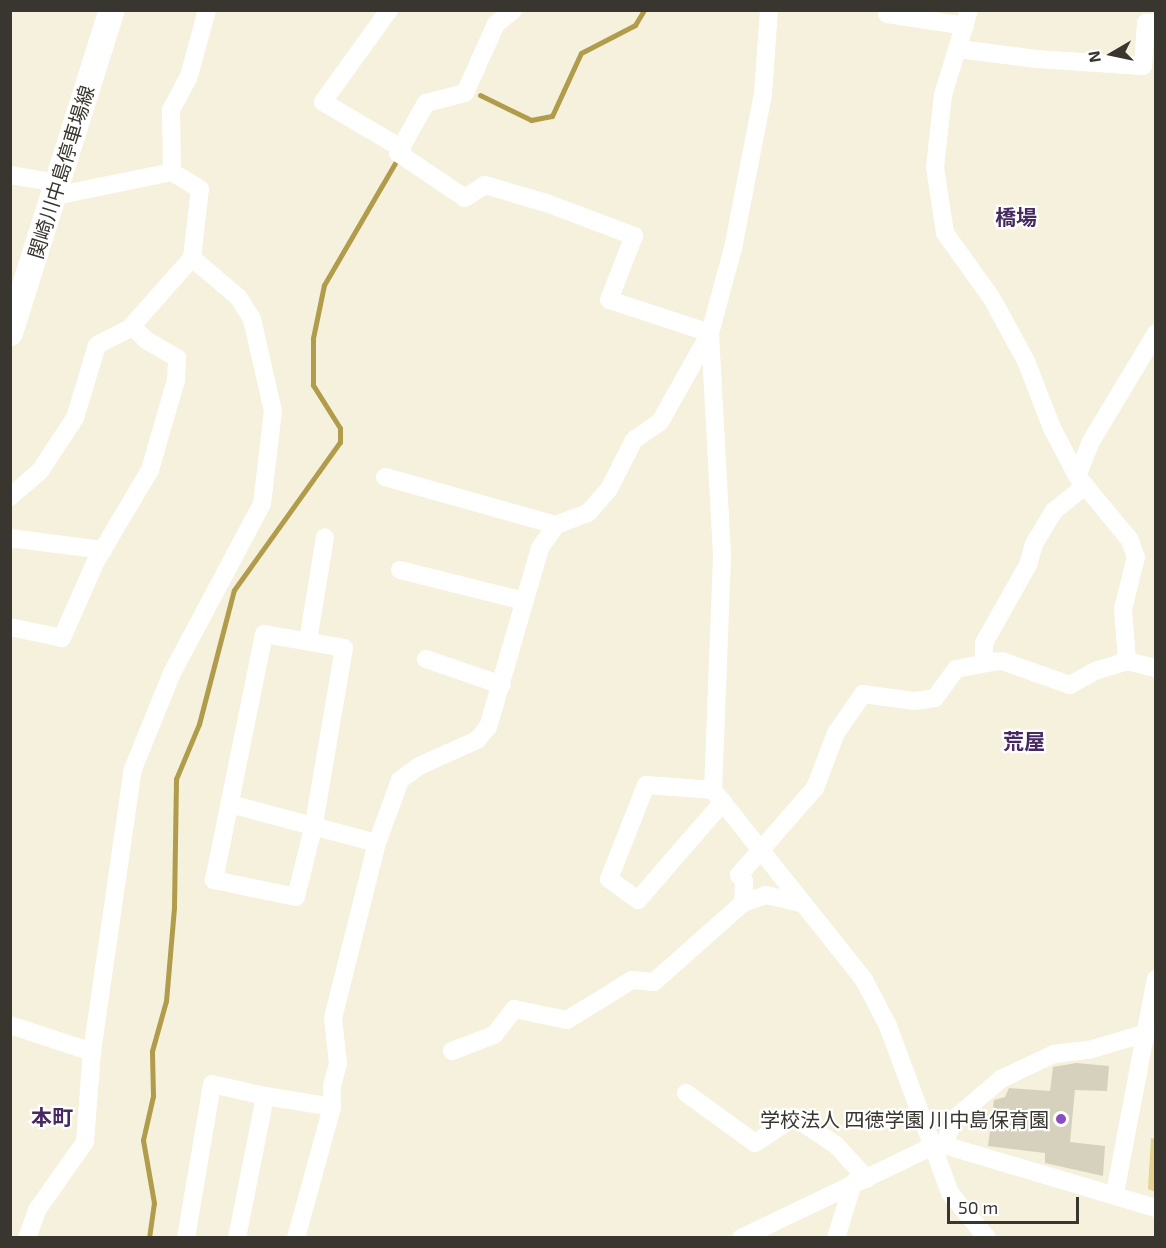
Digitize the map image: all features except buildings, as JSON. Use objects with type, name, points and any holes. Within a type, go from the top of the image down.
[{"type":"main road","name":"関崎川中島停車場線","points":[[10,333],[111,10]]},
{"type":"street","points":[[172,172],[171,110],[189,76],[207,10]]},
{"type":"street","points":[[389,10],[323,102],[401,148]]},
{"type":"street","points":[[513,10],[496,24],[465,93],[426,103],[398,153],[465,198],[485,185],[546,203],[634,236],[609,300],[710,333]]},
{"type":"street","points":[[296,1238],[332,1107],[338,1064],[333,1018],[377,843],[400,780],[419,766],[477,740],[488,727],[540,548],[556,525],[588,513],[609,489],[634,440],[660,422],[710,333],[734,248],[763,94],[770,10]]},
{"type":"street","points":[[887,14],[967,18],[943,95],[935,168],[945,233],[991,297],[1026,361],[1052,428],[1081,481],[1111,513],[1136,557],[1123,609],[1127,661]]},
{"type":"street","points":[[959,49],[1038,60],[1143,66],[1147,19]]},
{"type":"street","points":[[10,175],[56,189],[172,172],[200,189],[192,258],[132,326],[97,345],[75,418],[40,471],[10,497]]},
{"type":"street","points":[[27,1238],[37,1210],[85,1142],[92,1052],[133,769],[172,673],[262,504],[273,411],[252,319],[238,297],[192,258]]},
{"type":"street","points":[[10,627],[62,638],[103,550],[150,470],[176,380],[177,357],[147,340],[132,326]]},
{"type":"street","points":[[710,333],[722,557],[718,796],[638,900],[609,879],[646,785],[718,796],[864,980],[888,1026],[938,1146],[950,1193],[987,1238]]},
{"type":"street","points":[[984,663],[984,643],[1028,565],[1034,544],[1054,511],[1081,481],[1090,442],[1155,333]]},
{"type":"street","points":[[385,477],[556,525]]},
{"type":"street","points":[[308,641],[325,537]]},
{"type":"street","points":[[10,538],[103,550]]},
{"type":"street","points":[[400,570],[524,601]]},
{"type":"street","points":[[264,634],[344,648],[314,824],[296,897],[214,880],[230,804],[264,634]]},
{"type":"street","points":[[426,659],[502,685]]},
{"type":"street","points":[[743,903],[744,881],[739,875],[815,788],[836,733],[863,694],[914,701],[935,698],[956,669],[1002,661],[1070,685],[1095,671],[1127,661],[1155,668]]},
{"type":"street","points":[[230,804],[314,824],[377,843]]},
{"type":"street","points":[[452,1051],[494,1035],[514,1009],[567,1020],[632,980],[654,982],[743,903],[766,895],[804,904]]},
{"type":"street","points":[[1115,1193],[1152,1029],[1155,979]]},
{"type":"street","points":[[10,1025],[92,1052]]},
{"type":"street","points":[[741,1238],[938,1146],[954,1119],[1001,1078],[1054,1054],[1089,1050],[1152,1029]]},
{"type":"street","points":[[186,1238],[212,1084],[265,1096],[332,1107]]},
{"type":"street","points":[[686,1093],[755,1143],[794,1117],[836,1145],[860,1181]]},
{"type":"street","points":[[237,1238],[265,1096]]},
{"type":"street","points":[[938,1146],[1115,1193],[1155,1208]]},
{"type":"street","points":[[836,1238],[860,1181]]},
{"type":"shaded area","points":[[1151,1138],[1155,1139],[1155,1192],[1148,1189]]},
{"type":"waterway","points":[[480,95],[531,120],[552,116],[581,53],[635,25],[644,10]]},
{"type":"waterway","points":[[149,1238],[154,1203],[143,1140],[153,1096],[152,1051],[166,1001],[174,907],[176,779],[199,724],[234,590],[340,442],[340,428],[313,385],[313,338],[324,285],[395,163]]},
{"type":"place","name":"学校法人 四徳学園 川中島保育園","points":[[1061,1119]]},
{"type":"district","name":"橋場","points":[[1016,217]]},
{"type":"district","name":"荒屋","points":[[1024,741]]},
{"type":"district","name":"本町","points":[[52,1117]]}]
